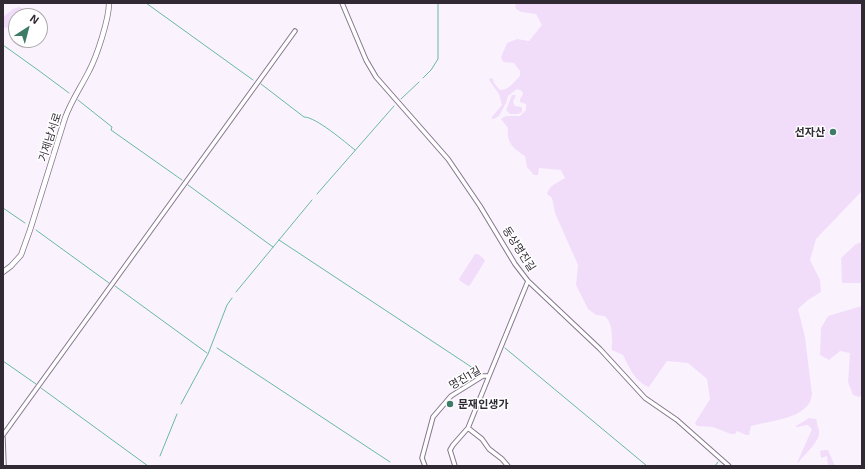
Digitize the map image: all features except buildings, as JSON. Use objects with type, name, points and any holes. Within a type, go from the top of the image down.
[{"type":"main road","name":"거제남서로","points":[[3,272],[21,255],[70,104],[90,71],[96,54],[109,3]]},
{"type":"street","name":"동상명진길","points":[[342,3],[366,60],[376,77],[448,159],[477,200],[515,264],[528,281],[600,349],[645,398],[677,420],[729,466]]},
{"type":"street","points":[[3,435],[295,30]]},
{"type":"street","name":"명진1길","points":[[425,466],[422,458],[433,417],[452,396],[483,376],[488,376],[528,281]]},
{"type":"street","points":[[455,466],[450,450],[468,428],[488,376]]},
{"type":"street","points":[[468,428],[482,439],[489,449],[502,459],[508,466]]},
{"type":"street","points":[[3,438],[4,466]]},
{"type":"shaded area","points":[[515,3],[862,3],[862,191],[816,239],[810,260],[820,280],[821,292],[808,300],[798,309],[805,337],[812,394],[811,400],[807,406],[800,412],[780,420],[751,426],[749,435],[737,431],[735,434],[731,434],[713,427],[697,426],[695,423],[710,399],[707,379],[688,363],[667,361],[649,387],[644,385],[636,378],[623,355],[612,350],[612,333],[609,321],[605,316],[596,315],[588,309],[576,285],[578,265],[555,213],[552,198],[547,194],[552,186],[565,178],[561,170],[539,168],[538,175],[534,175],[527,167],[525,156],[517,151],[510,142],[508,138],[508,128],[501,119],[506,116],[520,116],[526,110],[526,104],[520,102],[523,94],[522,91],[517,89],[508,96],[499,116],[494,119],[491,118],[502,105],[499,94],[489,80],[490,78],[493,79],[494,83],[500,90],[503,90],[509,87],[520,76],[520,71],[514,63],[503,62],[501,57],[507,43],[517,39],[529,41],[542,25],[536,14],[521,12],[516,9]]},
{"type":"shaded area","points":[[8,13],[8,28],[3,27],[3,17]]},
{"type":"shaded area","points":[[512,95],[516,95],[513,102],[515,106],[522,107],[522,112],[518,114],[510,114],[506,110]]},
{"type":"shaded area","points":[[862,242],[862,283],[842,283],[841,258],[856,244]]},
{"type":"shaded area","points":[[475,254],[478,254],[485,261],[468,286],[459,279]]},
{"type":"shaded area","points":[[862,306],[862,395],[859,397],[853,395],[848,382],[850,353],[840,351],[829,360],[820,355],[821,328],[828,316]]},
{"type":"shaded area","points":[[809,418],[816,419],[819,431],[818,438],[797,463],[812,429],[808,425],[796,426]]},
{"type":"shaded area","points":[[828,450],[835,466],[828,466],[827,456],[821,458],[820,451]]},
{"type":"waterway","points":[[146,3],[253,80]]},
{"type":"waterway","points":[[423,78],[431,70],[438,59],[438,3]]},
{"type":"waterway","points":[[3,45],[69,93]]},
{"type":"waterway","points":[[401,99],[419,82]]},
{"type":"waterway","points":[[261,84],[304,117],[323,125],[355,150]]},
{"type":"waterway","points":[[78,100],[112,127],[111,130],[182,180]]},
{"type":"waterway","points":[[317,194],[394,106]]},
{"type":"waterway","points":[[188,185],[273,247]]},
{"type":"waterway","points":[[236,292],[312,200]]},
{"type":"waterway","points":[[3,208],[25,223]]},
{"type":"waterway","points":[[36,230],[109,283]]},
{"type":"waterway","points":[[279,240],[482,374]]},
{"type":"waterway","points":[[115,286],[207,353]]},
{"type":"waterway","points":[[181,404],[208,354],[227,305],[232,298]]},
{"type":"waterway","points":[[217,348],[390,462]]},
{"type":"waterway","points":[[505,348],[647,466]]},
{"type":"waterway","points":[[3,361],[36,384]]},
{"type":"waterway","points":[[41,388],[148,466]]},
{"type":"waterway","points":[[160,456],[177,414]]},
{"type":"waterway","points":[[715,466],[718,462]]},
{"type":"place","name":"선자산","points":[[833,132]]},
{"type":"place","name":"문재인생가","points":[[450,404]]}]
